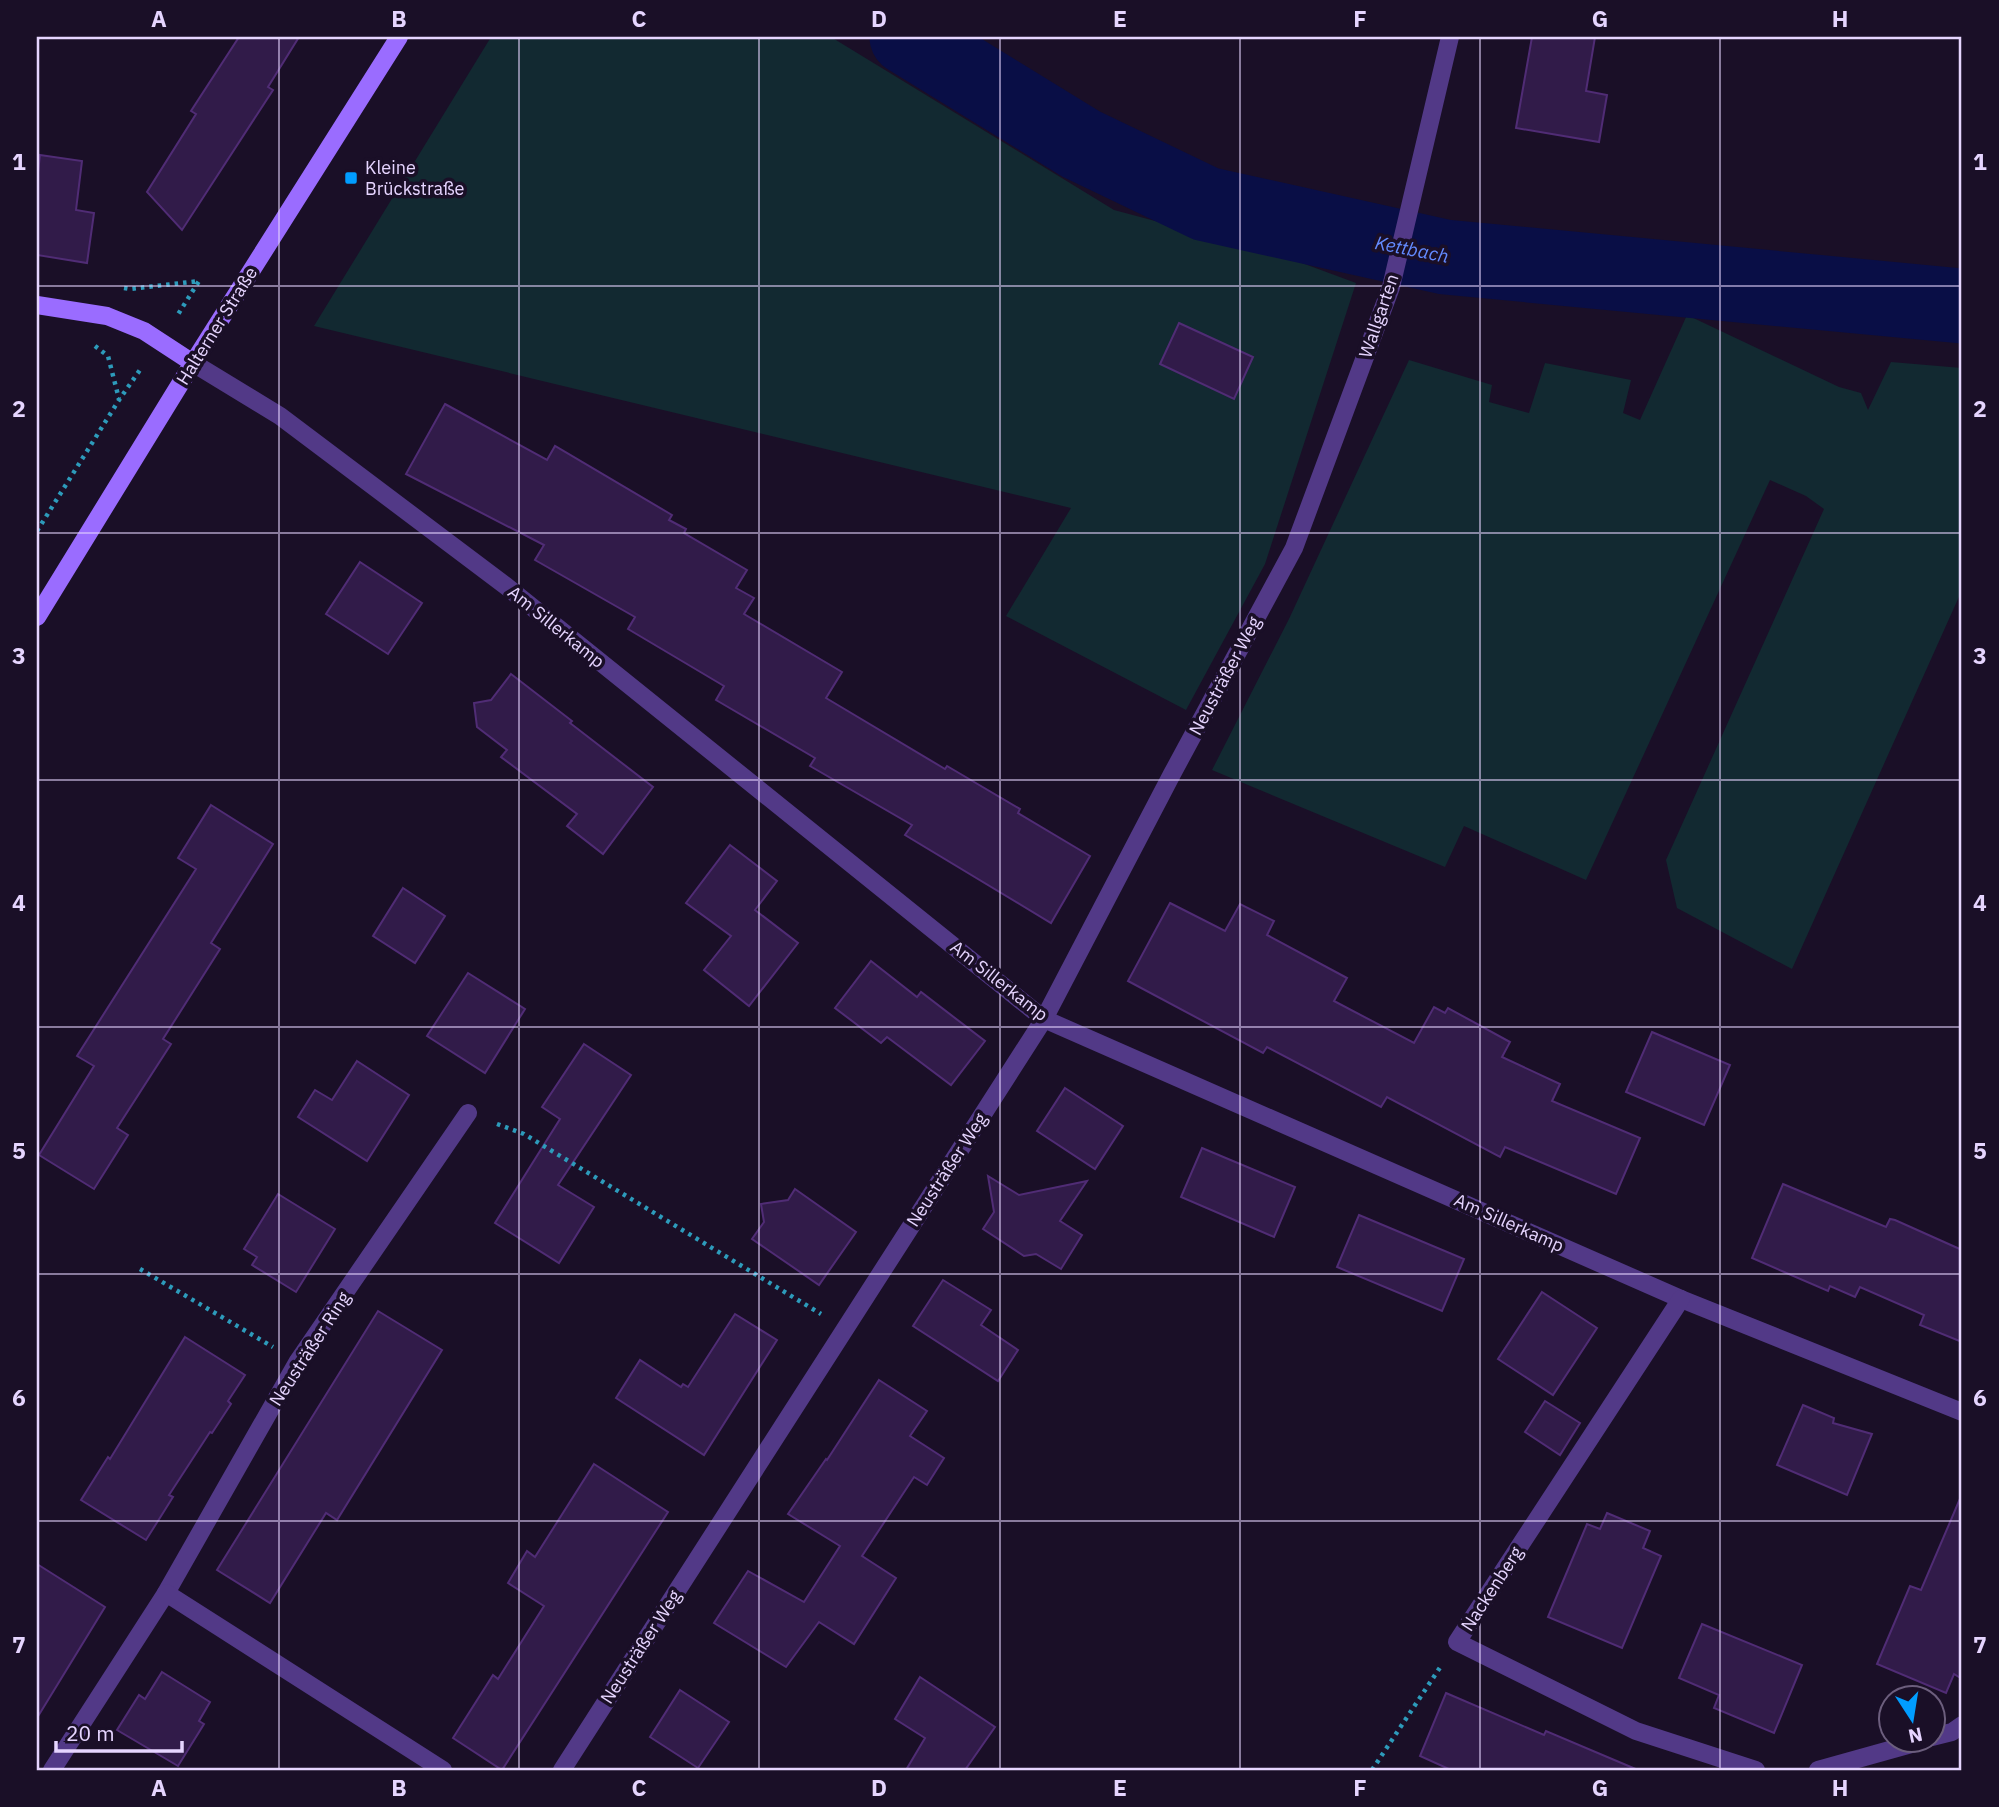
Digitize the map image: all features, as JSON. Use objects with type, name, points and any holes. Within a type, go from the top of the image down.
[{"type":"main road","name":"Halterner Straße","points":[[37,617],[399,37]]},
{"type":"main road","points":[[37,305],[107,316],[144,331],[194,363]]},
{"type":"street","name":"Wallgarten","points":[[1294,548],[1391,287],[1450,37]]},
{"type":"street","name":"Am Sillerkamp","points":[[194,363],[280,416],[506,586],[1044,1019],[1681,1299],[1962,1412]]},
{"type":"street","name":"Neusträßer Weg","points":[[562,1770],[1044,1019],[1294,548]]},
{"type":"street","name":"Neusträßer Ring","points":[[52,1770],[166,1593],[298,1361],[468,1114]]},
{"type":"street","name":"Nackenberg","points":[[1681,1299],[1457,1642],[1636,1731],[1756,1770]]},
{"type":"street","points":[[166,1593],[443,1770]]},
{"type":"street","points":[[1946,1733],[1962,1725]]},
{"type":"street","points":[[1818,1770],[1876,1754]]},
{"type":"path","points":[[37,531],[119,400],[160,342]]},
{"type":"path","points":[[93,345],[108,356],[119,400]]},
{"type":"path","points":[[468,1114],[524,1134],[845,1329]]},
{"type":"path","points":[[140,1269],[298,1361]]},
{"type":"path","points":[[1372,1770],[1457,1642]]},
{"type":"shaded area","points":[[491,37],[831,37],[1114,210],[1275,253],[1356,283],[1265,564],[1186,710],[1006,616],[1071,508],[314,326]]},
{"type":"shaded area","points":[[1687,315],[1839,387],[1861,393],[1868,410],[1891,362],[1962,368],[1962,590],[1792,969],[1677,908],[1666,860],[1824,509],[1806,496],[1770,480],[1586,880],[1464,826],[1445,867],[1212,770],[1289,619],[1409,360],[1492,385],[1489,402],[1529,413],[1545,363],[1631,380],[1623,413],[1640,420]]},
{"type":"building","points":[[239,37],[299,37],[268,87],[273,90],[182,230],[147,192],[196,114],[191,111]]},
{"type":"building","points":[[1532,37],[1595,37],[1586,91],[1607,95],[1599,142],[1516,128]]},
{"type":"building","points":[[40,155],[82,161],[76,210],[94,213],[87,263],[37,255],[37,182]]},
{"type":"building","points":[[1179,323],[1253,357],[1234,399],[1160,364]]},
{"type":"building","points":[[445,404],[547,460],[555,446],[672,515],[669,520],[686,529],[684,533],[747,570],[736,588],[754,598],[744,614],[842,672],[826,698],[945,769],[947,766],[1020,809],[1018,813],[1090,856],[1051,923],[905,835],[912,825],[810,766],[815,758],[716,700],[724,686],[628,629],[635,617],[535,560],[544,545],[406,474]]},
{"type":"building","points":[[360,562],[422,603],[388,654],[326,614]]},
{"type":"building","points":[[511,674],[653,787],[603,854],[567,826],[577,814],[501,757],[507,750],[477,727],[474,703],[491,700]]},
{"type":"building","points":[[211,805],[273,844],[211,943],[220,949],[163,1039],[171,1044],[117,1128],[128,1135],[94,1189],[39,1155],[94,1066],[77,1056],[196,869],[178,858]]},
{"type":"building","points":[[730,845],[777,881],[755,910],[798,943],[749,1006],[704,970],[731,936],[686,903]]},
{"type":"building","points":[[403,888],[445,916],[415,963],[373,936]]},
{"type":"building","points":[[1170,903],[1225,931],[1240,904],[1274,921],[1267,935],[1347,978],[1334,1001],[1414,1043],[1434,1007],[1445,1013],[1448,1008],[1510,1042],[1502,1057],[1560,1084],[1552,1101],[1640,1138],[1616,1194],[1505,1147],[1500,1157],[1387,1097],[1381,1107],[1267,1047],[1263,1053],[1128,981]]},
{"type":"building","points":[[871,961],[917,997],[921,992],[985,1041],[951,1085],[887,1037],[881,1043],[835,1008]]},
{"type":"building","points":[[468,973],[525,1009],[485,1073],[427,1036]]},
{"type":"building","points":[[1652,1032],[1730,1065],[1704,1125],[1626,1092]]},
{"type":"building","points":[[584,1044],[631,1075],[558,1185],[594,1207],[559,1263],[495,1223],[560,1119],[542,1107]]},
{"type":"building","points":[[357,1061],[409,1095],[367,1161],[298,1117],[315,1090],[332,1100]]},
{"type":"building","points":[[1065,1088],[1123,1126],[1095,1169],[1037,1131]]},
{"type":"building","points":[[1202,1148],[1295,1187],[1274,1237],[1181,1197]]},
{"type":"building","points":[[988,1176],[1019,1195],[1087,1181],[1060,1221],[1082,1235],[1061,1269],[1036,1254],[1024,1256],[983,1229],[994,1212]]},
{"type":"building","points":[[1783,1184],[1886,1227],[1890,1219],[1895,1220],[1962,1250],[1962,1342],[1920,1325],[1924,1315],[1860,1287],[1855,1297],[1830,1286],[1828,1291],[1752,1258]]},
{"type":"building","points":[[795,1189],[856,1232],[819,1285],[752,1239],[764,1222],[761,1204],[788,1200]]},
{"type":"building","points":[[278,1194],[335,1229],[296,1292],[252,1265],[257,1257],[244,1249]]},
{"type":"building","points":[[1359,1215],[1464,1259],[1442,1311],[1337,1267]]},
{"type":"building","points":[[943,1280],[991,1310],[981,1325],[1018,1350],[998,1381],[913,1326]]},
{"type":"building","points":[[1542,1292],[1597,1328],[1553,1395],[1498,1359]]},
{"type":"building","points":[[378,1311],[442,1350],[337,1520],[326,1513],[270,1603],[217,1570]]},
{"type":"building","points":[[735,1314],[777,1340],[704,1455],[616,1398],[640,1360],[681,1387],[683,1384],[688,1387]]},
{"type":"building","points":[[185,1337],[245,1375],[228,1401],[231,1404],[169,1495],[173,1497],[146,1540],[81,1500],[108,1457],[110,1459]]},
{"type":"building","points":[[879,1380],[927,1411],[910,1436],[944,1458],[927,1485],[914,1477],[862,1556],[896,1578],[854,1644],[819,1622],[786,1667],[714,1623],[748,1571],[804,1602],[840,1546],[788,1514]]},
{"type":"building","points":[[1545,1401],[1580,1423],[1560,1455],[1525,1432]]},
{"type":"building","points":[[1803,1405],[1834,1418],[1833,1423],[1872,1434],[1847,1495],[1777,1465]]},
{"type":"building","points":[[594,1464],[668,1512],[502,1770],[453,1738],[493,1675],[498,1679],[544,1606],[508,1583],[527,1551],[535,1557]]},
{"type":"building","points":[[1962,1494],[1962,1679],[1954,1674],[1946,1693],[1946,1685],[1927,1685],[1877,1664],[1910,1586],[1921,1590]]},
{"type":"building","points":[[1607,1513],[1650,1531],[1643,1548],[1661,1556],[1622,1648],[1548,1617],[1587,1524],[1600,1529]]},
{"type":"building","points":[[37,1564],[105,1607],[37,1718]]},
{"type":"building","points":[[1702,1624],[1802,1665],[1774,1733],[1714,1708],[1719,1695],[1679,1678]]},
{"type":"building","points":[[162,1672],[210,1702],[199,1721],[204,1724],[178,1766],[117,1730],[139,1695],[145,1699]]},
{"type":"building","points":[[920,1677],[995,1727],[965,1770],[906,1770],[925,1738],[895,1719]]},
{"type":"building","points":[[680,1690],[729,1722],[698,1768],[650,1737]]},
{"type":"building","points":[[1446,1693],[1544,1735],[1546,1731],[1638,1770],[1451,1770],[1420,1756]]},
{"type":"waterway","name":"Kettbach","points":[[907,37],[1081,144],[1206,204],[1445,257],[1962,306]]},
{"type":"place","name":"Kleine Brückstraße","points":[[351,178]]}]
